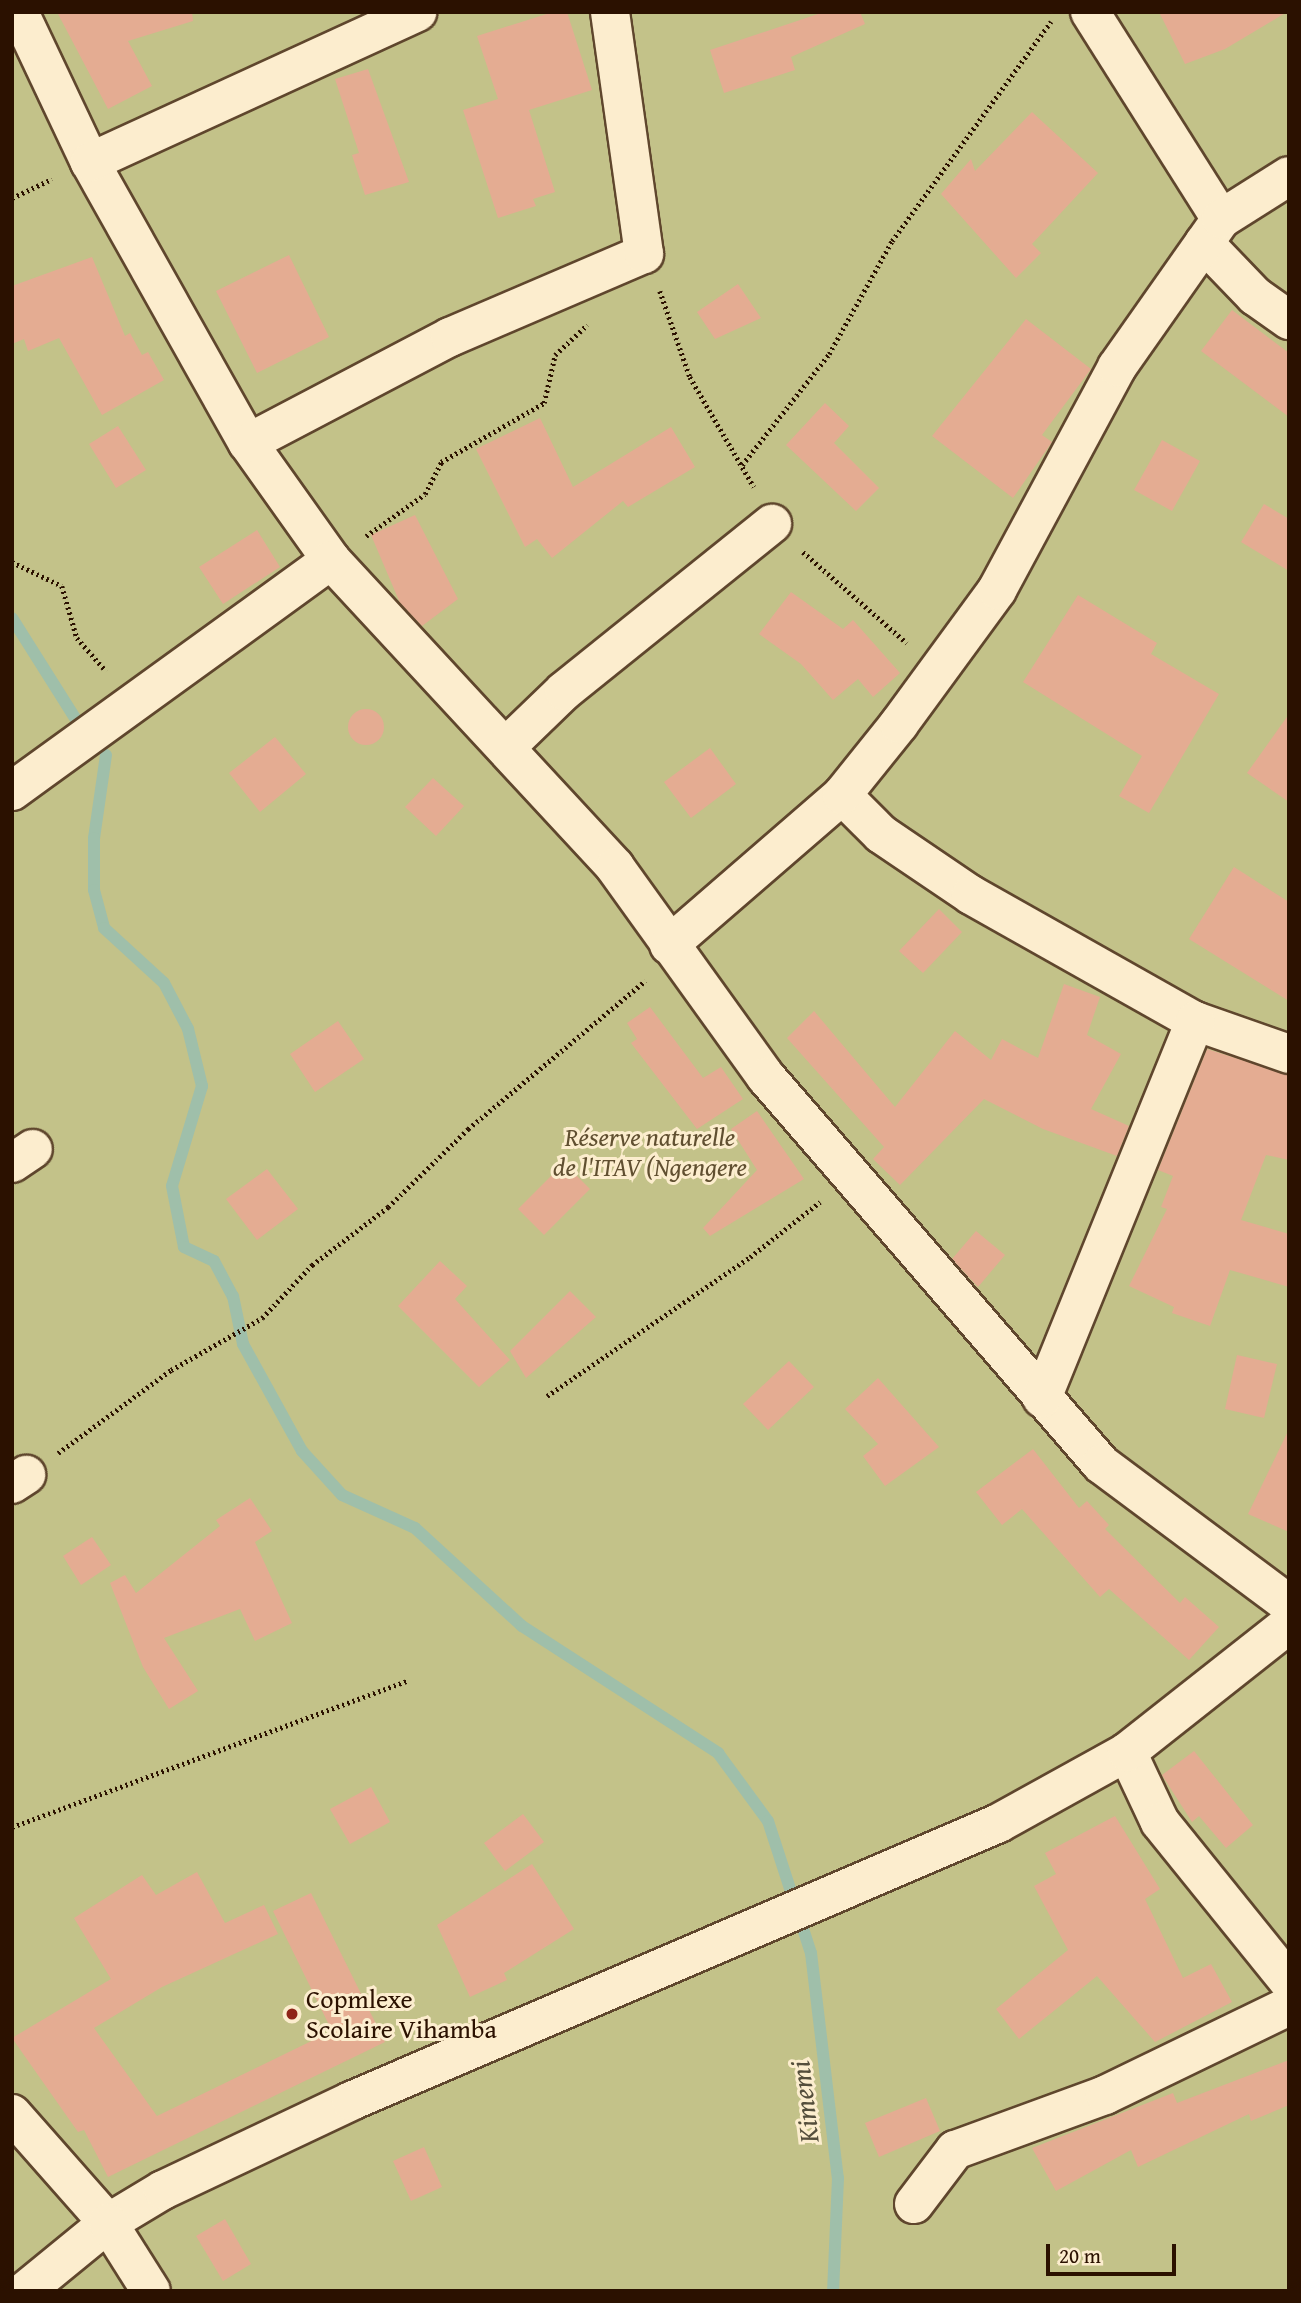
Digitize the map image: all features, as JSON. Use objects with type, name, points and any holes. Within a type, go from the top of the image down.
[{"type":"street","points":[[19,12],[90,162],[248,443],[331,560],[506,746],[615,867],[766,1077],[1101,1464],[1289,1604]]},
{"type":"street","points":[[90,162],[417,12]]},
{"type":"street","points":[[248,443],[450,337],[644,254],[610,12]]},
{"type":"street","points":[[1090,12],[1213,231],[1255,296],[1289,320]]},
{"type":"street","points":[[669,945],[842,795],[997,590],[1117,367],[1213,231],[1289,176]]},
{"type":"street","points":[[506,746],[564,691],[772,524]]},
{"type":"street","points":[[12,791],[331,560]]},
{"type":"street","points":[[842,795],[881,834],[971,895],[1195,1021],[1289,1054]]},
{"type":"street","points":[[1042,1398],[1195,1021]]},
{"type":"street","points":[[25,2291],[107,2223],[351,2101],[999,1823],[1127,1752],[1289,1624]]},
{"type":"street","points":[[1127,1752],[1160,1822],[1289,1982]]},
{"type":"street","points":[[914,2204],[955,2150],[1105,2095],[1289,2006]]},
{"type":"street","points":[[19,2133],[107,2223],[151,2291]]},
{"type":"path","points":[[743,465],[829,355],[892,241],[1058,12]]},
{"type":"path","points":[[644,254],[690,377],[743,465],[772,524],[937,668]]},
{"type":"path","points":[[331,560],[425,494],[442,462],[544,404],[555,355],[594,319]]},
{"type":"path","points":[[12,562],[62,586],[77,638],[134,704]]},
{"type":"path","points":[[19,1479],[171,1370],[207,1353],[262,1318],[312,1265],[442,1160],[468,1129],[558,1050],[641,988],[669,945]]},
{"type":"path","points":[[547,1396],[750,1257],[853,1176]]},
{"type":"path","points":[[12,1827],[409,1680]]},
{"type":"green space","name":"Réserve naturelle de l'ITAV (Ngengere","points":[[12,12],[1289,12],[1289,2291],[12,2291]]},
{"type":"building","points":[[57,12],[192,12],[193,21],[128,41],[152,86],[108,109]]},
{"type":"building","points":[[553,12],[567,12],[592,90],[529,110],[555,192],[533,199],[536,206],[498,218],[463,110],[498,99],[477,36]]},
{"type":"building","points":[[824,12],[860,12],[865,24],[791,57],[795,70],[724,93],[710,50]]},
{"type":"building","points":[[1159,12],[1287,12],[1225,49],[1185,64]]},
{"type":"building","points":[[368,69],[409,182],[365,195],[352,155],[359,153],[335,79]]},
{"type":"building","points":[[1032,112],[1098,173],[1032,244],[1041,253],[1016,278],[941,194],[971,159],[975,171]]},
{"type":"building","points":[[289,255],[329,337],[257,373],[216,291]]},
{"type":"building","points":[[92,257],[125,336],[130,333],[142,355],[148,352],[164,380],[102,415],[59,338],[28,351],[24,339],[12,344],[12,286]]},
{"type":"building","points":[[738,284],[761,318],[715,339],[697,312]]},
{"type":"building","points":[[1232,310],[1289,353],[1289,417],[1201,351]]},
{"type":"building","points":[[1026,319],[1091,369],[1042,435],[1052,442],[1013,498],[932,436]]},
{"type":"building","points":[[825,403],[849,426],[834,443],[879,488],[856,511],[786,445]]},
{"type":"building","points":[[540,418],[573,487],[671,427],[695,467],[628,507],[623,501],[552,558],[537,539],[525,547],[476,449]]},
{"type":"building","points":[[118,426],[146,470],[116,488],[89,444]]},
{"type":"building","points":[[1162,440],[1200,461],[1172,511],[1134,490]]},
{"type":"building","points":[[1264,504],[1289,519],[1289,571],[1241,542]]},
{"type":"building","points":[[415,515],[458,599],[422,626],[400,603],[371,535]]},
{"type":"building","points":[[257,530],[280,567],[223,604],[199,567]]},
{"type":"building","points":[[791,592],[843,629],[853,620],[900,673],[873,697],[858,679],[833,700],[801,664],[759,634]]},
{"type":"building","points":[[1078,595],[1157,643],[1151,654],[1219,694],[1149,813],[1119,796],[1142,756],[1023,682]]},
{"type":"building","points":[[366,709],[379,714],[384,727],[379,740],[366,745],[353,740],[348,727],[353,714]]},
{"type":"building","points":[[1289,714],[1289,802],[1247,773]]},
{"type":"building","points":[[275,737],[306,774],[260,812],[229,773]]},
{"type":"building","points":[[710,748],[736,784],[691,818],[664,782]]},
{"type":"building","points":[[433,778],[464,806],[436,836],[405,807]]},
{"type":"building","points":[[1234,867],[1289,902],[1289,1001],[1189,939]]},
{"type":"building","points":[[939,909],[962,932],[923,973],[899,951]]},
{"type":"building","points":[[1064,984],[1100,997],[1087,1035],[1121,1054],[1091,1109],[1129,1126],[1117,1156],[1043,1129],[984,1099],[900,1185],[873,1159],[884,1147],[787,1038],[814,1011],[895,1107],[955,1031],[991,1060],[1002,1039],[1038,1058]]},
{"type":"building","points":[[650,1007],[703,1078],[721,1067],[743,1099],[697,1129],[631,1043],[637,1039],[627,1023]]},
{"type":"building","points":[[338,1021],[364,1059],[315,1092],[290,1054]]},
{"type":"building","points":[[1207,1049],[1289,1075],[1289,1160],[1266,1155],[1241,1220],[1289,1234],[1289,1287],[1230,1270],[1210,1326],[1172,1313],[1174,1307],[1129,1286],[1167,1209],[1161,1207],[1173,1176],[1158,1170]]},
{"type":"building","points":[[757,1111],[804,1179],[710,1236],[703,1228],[757,1170],[731,1129]]},
{"type":"building","points":[[564,1163],[590,1189],[544,1235],[518,1209]]},
{"type":"building","points":[[267,1169],[298,1209],[257,1240],[226,1199]]},
{"type":"building","points":[[976,1231],[1005,1255],[978,1287],[952,1259]]},
{"type":"building","points":[[440,1261],[467,1286],[455,1299],[510,1360],[479,1387],[398,1306]]},
{"type":"building","points":[[570,1291],[596,1317],[526,1378],[510,1351]]},
{"type":"building","points":[[1237,1355],[1277,1364],[1264,1418],[1225,1409]]},
{"type":"building","points":[[789,1361],[814,1387],[768,1430],[743,1404]]},
{"type":"building","points":[[878,1378],[939,1447],[885,1486],[863,1456],[878,1444],[845,1409]]},
{"type":"building","points":[[1289,1429],[1289,1532],[1248,1514]]},
{"type":"building","points":[[1033,1449],[1079,1508],[1087,1501],[1109,1525],[1105,1529],[1180,1603],[1185,1597],[1219,1627],[1189,1660],[1109,1589],[1100,1597],[1022,1509],[1002,1525],[976,1492]]},
{"type":"building","points":[[250,1498],[272,1531],[255,1542],[292,1623],[255,1641],[240,1609],[164,1638],[198,1691],[169,1709],[143,1667],[110,1583],[125,1575],[136,1593],[220,1526],[216,1520]]},
{"type":"building","points":[[92,1537],[111,1565],[81,1585],[63,1556]]},
{"type":"building","points":[[1194,1751],[1253,1825],[1226,1848],[1199,1816],[1192,1822],[1162,1775]]},
{"type":"building","points":[[371,1787],[390,1822],[350,1844],[330,1809]]},
{"type":"building","points":[[523,1814],[544,1842],[505,1871],[484,1843]]},
{"type":"building","points":[[1115,1816],[1160,1889],[1145,1899],[1183,1978],[1211,1964],[1232,2002],[1155,2042],[1097,1976],[1019,2039],[996,2009],[1068,1950],[1034,1886],[1056,1874],[1045,1853]]},
{"type":"building","points":[[532,1864],[574,1929],[504,1973],[507,1980],[470,1997],[437,1925]]},
{"type":"building","points":[[197,1872],[225,1923],[264,1905],[278,1934],[162,1987],[94,2028],[157,2116],[332,2031],[273,1911],[311,1893],[385,2042],[108,2177],[84,2130],[78,2132],[12,2038],[111,1979],[74,1918],[142,1875],[156,1895]]},
{"type":"building","points":[[1289,2060],[1289,2105],[1251,2121],[1249,2114],[1138,2167],[1131,2150],[1056,2191],[1032,2148],[1173,2093],[1177,2103]]},
{"type":"building","points":[[926,2098],[940,2131],[879,2157],[865,2123]]},
{"type":"building","points":[[424,2147],[442,2187],[411,2201],[393,2161]]},
{"type":"building","points":[[225,2219],[251,2264],[223,2281],[196,2236]]},
{"type":"waterway","points":[[12,618],[80,726]]},
{"type":"waterway","name":"Kimemi","points":[[106,755],[94,838],[94,890],[104,928],[164,983],[188,1029],[202,1086],[172,1186],[184,1247],[214,1261],[233,1296],[243,1344],[302,1451],[342,1495],[415,1528],[522,1626],[718,1753],[768,1821],[811,1953],[838,2178],[833,2291]]},
{"type":"place","name":"Copmlexe Scolaire Vihamba","points":[[292,2014]]}]
